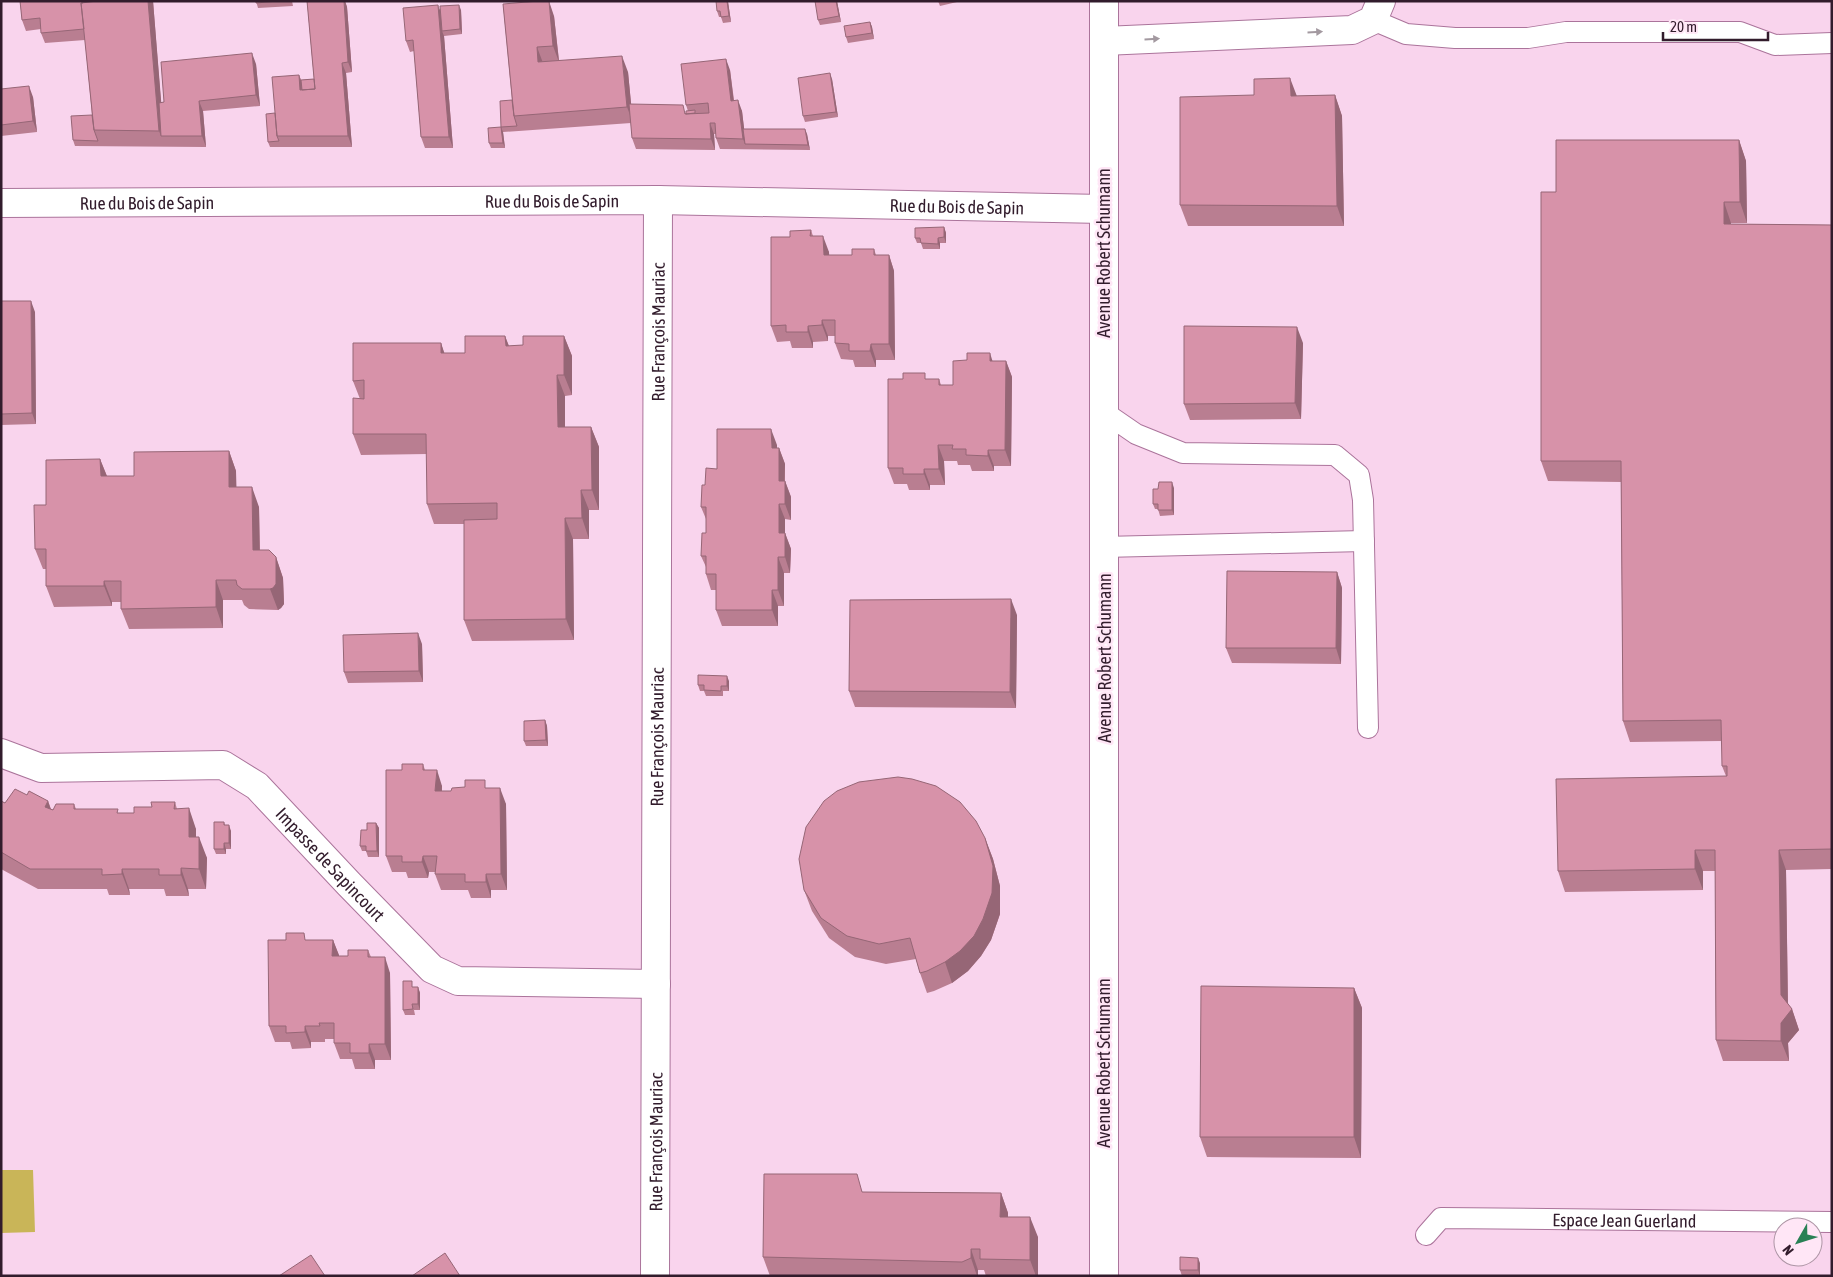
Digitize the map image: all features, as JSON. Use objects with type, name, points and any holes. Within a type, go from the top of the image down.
[{"type":"street","name":"Avenue Robert Schumann","points":[[1104,1],[1104,1276]]},
{"type":"street","points":[[1104,41],[1352,30],[1377,11]]},
{"type":"street","name":"Rue du Bois de Sapin","points":[[1,203],[658,200],[1103,209]]},
{"type":"street","name":"Rue François Mauriac","points":[[655,1276],[658,200]]},
{"type":"street","name":"Impasse de Sapincourt","points":[[1,753],[42,768],[223,765],[257,786],[432,969],[458,981],[656,984]]},
{"type":"lane","points":[[1377,11],[1406,34],[1455,38],[1528,38],[1566,32],[1740,32],[1775,45],[1832,43]]},
{"type":"lane","points":[[1104,412],[1136,434],[1184,453],[1335,455],[1359,475],[1363,500],[1368,728]]},
{"type":"lane","points":[[1104,547],[1364,541]]},
{"type":"lane","name":"Espace Jean Guerland","points":[[1426,1235],[1441,1218],[1832,1222]]},
{"type":"shaded area","points":[[1,1170],[33,1170],[35,1232],[1,1233]]},
{"type":"building","points":[[20,1],[82,1],[84,29],[41,33],[40,18],[22,20]]},
{"type":"building","points":[[97,1],[148,1],[159,131],[94,130],[81,3]]},
{"type":"building","points":[[256,1],[278,1],[256,3]]},
{"type":"building","points":[[307,1],[344,1],[348,62],[342,63],[348,136],[277,136],[272,77],[299,75],[300,90],[315,89]]},
{"type":"building","points":[[549,1],[553,46],[537,47],[538,62],[622,56],[627,107],[514,116],[503,4]]},
{"type":"building","points":[[716,1],[727,1],[729,16],[721,17],[720,11],[717,11]]},
{"type":"building","points":[[815,1],[836,1],[839,16],[818,20]]},
{"type":"building","points":[[438,5],[449,137],[421,137],[413,40],[406,41],[403,8]]},
{"type":"building","points":[[459,5],[460,29],[442,31],[440,6]]},
{"type":"building","points":[[870,22],[872,33],[846,37],[844,26]]},
{"type":"building","points":[[252,53],[256,95],[199,101],[202,136],[161,136],[159,103],[164,102],[161,62]]},
{"type":"building","points":[[726,59],[731,101],[738,100],[743,139],[716,138],[715,123],[710,123],[711,139],[632,138],[629,104],[683,105],[685,114],[709,113],[708,103],[686,105],[681,64]]},
{"type":"building","points":[[830,73],[836,112],[803,116],[798,78]]},
{"type":"building","points":[[1290,78],[1291,96],[1335,95],[1337,206],[1180,205],[1180,97],[1254,95],[1254,79]]},
{"type":"building","points":[[314,79],[315,89],[302,90],[301,80]]},
{"type":"building","points":[[29,86],[33,121],[1,125],[1,89]]},
{"type":"building","points":[[512,100],[517,126],[501,127],[500,101]]},
{"type":"building","points":[[695,110],[695,113],[686,114],[686,111]]},
{"type":"building","points":[[275,113],[279,141],[268,142],[266,114]]},
{"type":"building","points":[[92,115],[98,141],[73,140],[71,116]]},
{"type":"building","points":[[501,127],[503,143],[489,143],[488,128]]},
{"type":"building","points":[[743,129],[805,129],[808,145],[745,144]]},
{"type":"building","points":[[1556,140],[1739,140],[1740,202],[1724,202],[1724,224],[1832,225],[1832,849],[1779,850],[1781,995],[1792,1009],[1781,1023],[1781,1041],[1716,1040],[1715,850],[1695,850],[1695,869],[1558,871],[1556,779],[1727,776],[1727,766],[1722,766],[1721,720],[1623,721],[1621,461],[1541,461],[1541,192],[1556,192]]},
{"type":"building","points":[[944,227],[944,237],[938,238],[938,244],[921,243],[920,238],[915,238],[915,228]]},
{"type":"building","points":[[811,230],[810,236],[823,236],[824,255],[852,255],[852,249],[874,249],[874,255],[889,255],[889,344],[871,344],[870,351],[849,351],[849,344],[835,343],[835,320],[822,320],[822,325],[808,326],[808,332],[786,332],[786,325],[771,326],[771,237],[790,237],[790,231]]},
{"type":"building","points":[[1,301],[31,301],[32,413],[1,414]]},
{"type":"building","points":[[1184,326],[1297,327],[1295,403],[1184,404]]},
{"type":"building","points":[[465,336],[505,336],[506,346],[523,345],[523,336],[564,336],[564,375],[557,375],[558,427],[591,427],[592,490],[581,490],[582,518],[565,518],[566,619],[464,620],[464,520],[497,519],[497,503],[427,504],[426,434],[353,434],[353,398],[364,399],[364,380],[353,381],[353,343],[441,343],[441,353],[465,353]]},
{"type":"building","points":[[967,353],[990,353],[990,361],[1006,361],[1005,450],[988,450],[988,456],[966,455],[966,449],[952,449],[953,445],[938,445],[939,469],[924,469],[924,474],[903,474],[903,468],[888,468],[888,379],[903,379],[903,373],[925,373],[925,379],[939,379],[939,385],[953,385],[953,361],[967,360]]},
{"type":"building","points":[[717,429],[771,429],[772,448],[779,448],[779,481],[785,481],[785,504],[779,504],[779,533],[785,533],[785,557],[778,557],[778,590],[772,590],[772,610],[716,610],[716,574],[706,574],[706,556],[701,556],[702,533],[706,533],[706,507],[701,507],[702,485],[705,485],[706,468],[717,469]]},
{"type":"building","points":[[229,451],[229,487],[252,487],[253,550],[269,550],[276,557],[276,584],[273,588],[242,589],[237,585],[236,580],[216,580],[216,607],[121,609],[121,581],[104,581],[104,586],[46,586],[46,549],[35,549],[34,505],[46,505],[46,460],[100,459],[101,476],[134,476],[134,452]]},
{"type":"building","points":[[1159,482],[1172,482],[1172,510],[1158,510],[1158,504],[1153,504],[1153,489],[1158,489]]},
{"type":"building","points":[[1227,571],[1337,572],[1336,648],[1226,648]]},
{"type":"building","points":[[1011,599],[1010,692],[849,691],[850,600]]},
{"type":"building","points":[[418,633],[419,671],[344,672],[343,635]]},
{"type":"building","points":[[698,675],[727,676],[727,686],[721,686],[721,691],[704,690],[704,685],[698,685]]},
{"type":"building","points":[[545,720],[546,740],[524,741],[524,721]]},
{"type":"building","points":[[402,764],[423,764],[423,770],[437,770],[435,791],[451,791],[452,788],[465,787],[465,780],[485,780],[485,788],[500,788],[501,874],[486,874],[486,882],[465,882],[465,874],[435,874],[437,856],[423,856],[422,862],[402,862],[402,856],[386,856],[386,770],[402,770]]},
{"type":"building","points":[[898,777],[936,786],[960,802],[976,821],[985,838],[993,866],[992,893],[983,919],[974,936],[960,951],[945,962],[920,973],[910,938],[879,944],[847,936],[821,918],[804,890],[799,859],[806,827],[824,801],[837,791],[859,782]]},
{"type":"building","points":[[15,789],[27,795],[29,791],[48,801],[45,807],[53,810],[56,804],[74,804],[74,809],[118,809],[117,813],[134,813],[134,807],[152,807],[151,802],[175,802],[174,809],[189,808],[189,837],[199,837],[199,869],[181,868],[181,875],[159,875],[159,869],[122,869],[122,874],[102,875],[102,869],[30,869],[1,852],[1,801],[5,803]]},
{"type":"building","points":[[214,822],[224,822],[224,825],[229,825],[229,843],[224,843],[224,849],[214,849]]},
{"type":"building","points":[[367,823],[376,823],[377,851],[366,851],[366,846],[360,846],[361,830],[367,830]]},
{"type":"building","points":[[286,933],[304,933],[305,940],[333,940],[332,956],[348,956],[348,950],[368,950],[368,957],[385,957],[385,1044],[369,1044],[369,1053],[350,1053],[350,1043],[334,1043],[334,1023],[319,1023],[320,1026],[305,1026],[305,1032],[286,1033],[286,1026],[269,1026],[268,940],[286,940]]},
{"type":"building","points":[[403,981],[412,981],[412,987],[418,987],[418,1004],[412,1004],[413,1009],[403,1010]]},
{"type":"building","points":[[1201,986],[1354,988],[1354,1137],[1200,1137]]},
{"type":"building","points":[[764,1174],[857,1174],[862,1192],[1001,1193],[1000,1217],[1030,1217],[1030,1260],[980,1259],[980,1249],[971,1249],[971,1258],[962,1262],[763,1257]]},
{"type":"building","points":[[445,1253],[460,1276],[412,1276]]},
{"type":"building","points":[[311,1255],[325,1276],[279,1276]]},
{"type":"building","points":[[1180,1257],[1198,1258],[1198,1270],[1180,1270]]}]
